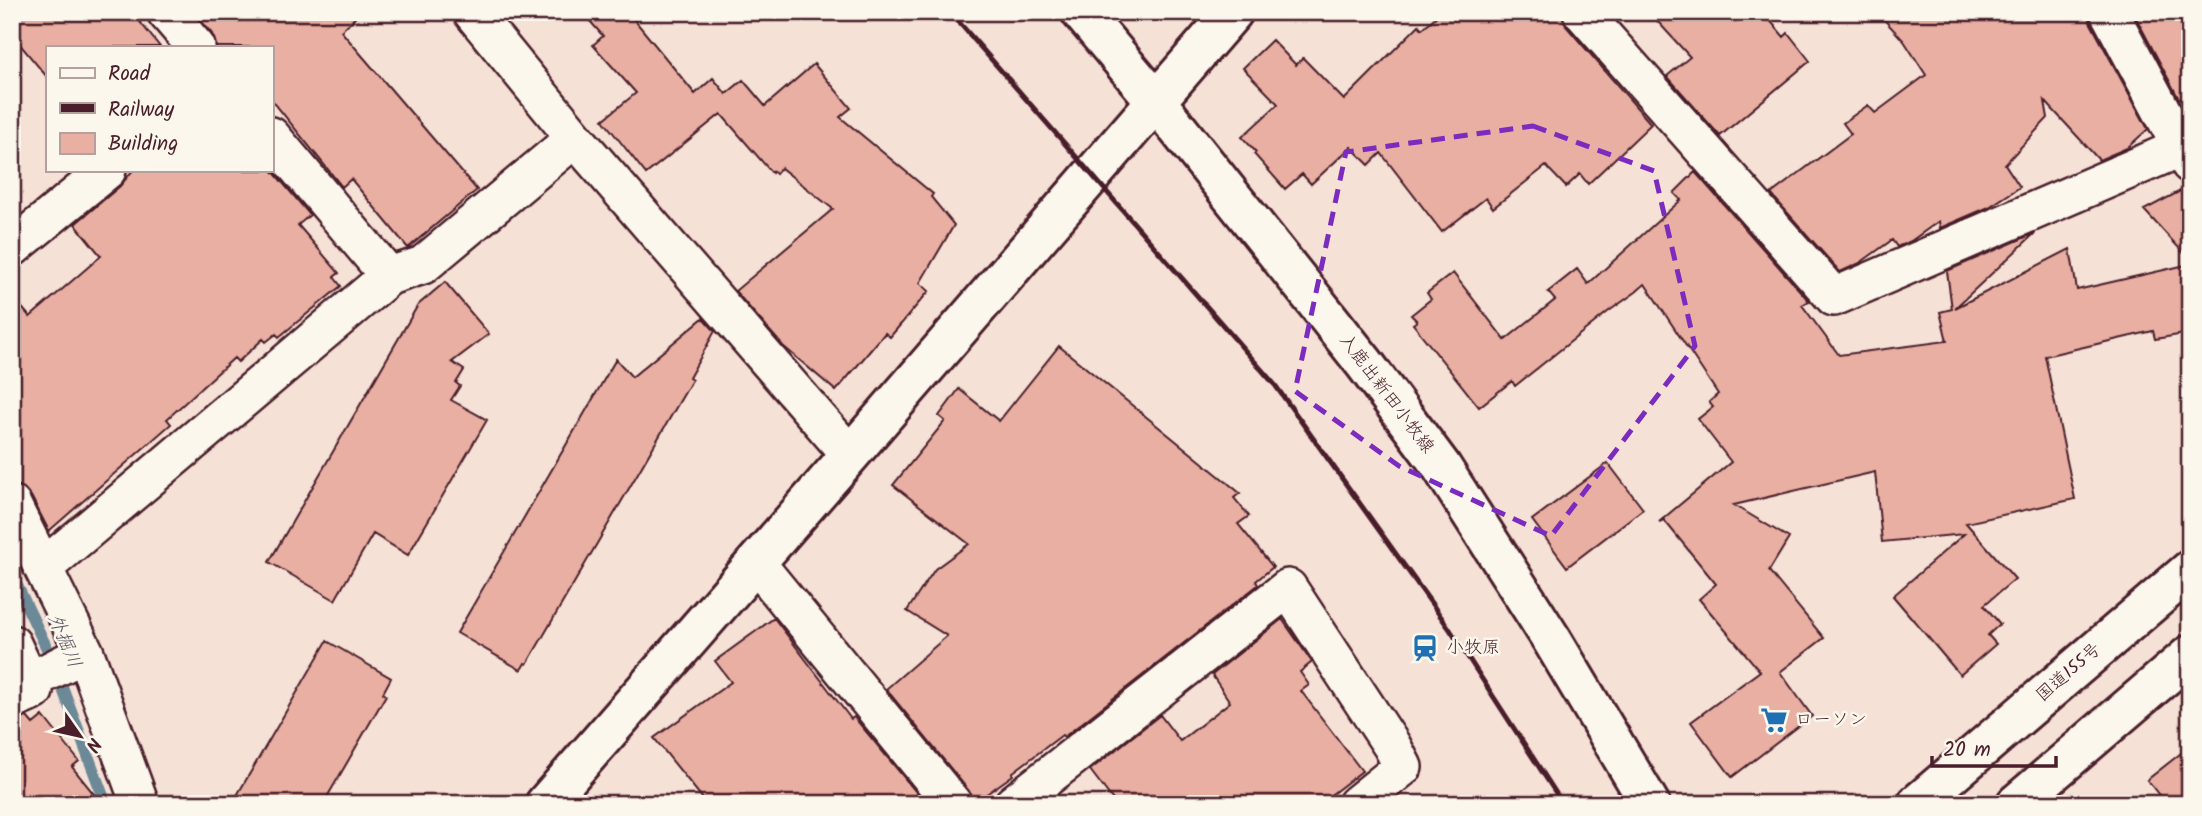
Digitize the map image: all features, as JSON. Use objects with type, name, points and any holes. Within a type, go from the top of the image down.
[{"type":"main road","name":"入鹿出新田小牧線","points":[[1081,12],[1155,100],[1365,364],[1441,466],[1559,652],[1650,804]]},
{"type":"main road","points":[[545,804],[1233,12]]},
{"type":"main road","name":"国道155号","points":[[1917,804],[2190,570]]},
{"type":"main road","points":[[2016,804],[2190,655]]},
{"type":"street","points":[[166,12],[195,46]]},
{"type":"street","points":[[472,12],[575,138],[850,455]]},
{"type":"street","points":[[1582,12],[1834,298],[2186,153],[2109,12]]},
{"type":"street","points":[[273,138],[389,276]]},
{"type":"street","points":[[43,568],[389,276],[423,265],[575,138]]},
{"type":"street","points":[[12,248],[105,172]]},
{"type":"street","points":[[12,505],[85,653],[140,804]]},
{"type":"street","points":[[756,564],[953,804]]},
{"type":"street","points":[[1013,804],[1288,588],[1403,767],[1357,804]]},
{"type":"street","points":[[12,644],[21,691],[85,653]]},
{"type":"highlighted area","points":[[1533,126],[1654,171],[1695,346],[1551,536],[1399,466],[1295,391],[1346,152]]},
{"type":"building","points":[[12,12],[132,12],[159,46],[46,46],[46,76],[12,35]]},
{"type":"building","points":[[208,12],[361,12],[341,31],[477,190],[408,248],[351,179],[342,187],[273,101],[273,46],[216,46],[212,34],[200,19]]},
{"type":"building","points":[[582,12],[628,12],[695,94],[713,78],[726,94],[743,80],[765,106],[814,64],[851,108],[840,117],[933,194],[931,197],[954,225],[920,283],[929,291],[890,337],[885,333],[836,391],[783,346],[735,291],[833,209],[781,168],[776,174],[773,171],[772,173],[721,114],[646,174],[603,120],[636,93],[593,45],[603,36]]},
{"type":"building","points":[[1441,12],[1562,12],[1566,26],[1651,124],[1588,184],[1580,174],[1566,187],[1546,166],[1493,208],[1486,198],[1442,232],[1381,153],[1369,165],[1351,147],[1311,184],[1302,174],[1285,189],[1242,137],[1278,104],[1243,68],[1272,40],[1296,65],[1303,58],[1344,100],[1419,25],[1422,29]]},
{"type":"building","points":[[1649,12],[1763,12],[1784,37],[1788,33],[1810,61],[1720,136],[1667,76],[1690,57]]},
{"type":"building","points":[[1877,12],[2088,12],[2090,22],[2148,129],[2127,148],[2099,160],[2045,101],[2048,118],[2005,164],[2020,187],[1989,207],[1940,228],[1939,221],[1911,241],[1897,247],[1892,240],[1860,263],[1840,272],[1771,194],[1851,134],[1843,123],[1868,105],[1875,113],[1926,75],[1904,41]]},
{"type":"building","points":[[2133,12],[2190,12],[2190,90],[2179,99]]},
{"type":"building","points":[[273,171],[310,215],[298,225],[339,273],[334,277],[341,286],[279,337],[276,334],[266,342],[263,339],[238,362],[234,358],[167,419],[171,424],[49,531],[31,496],[17,485],[12,476],[12,296],[30,317],[101,256],[75,224],[120,186],[131,172]]},
{"type":"building","points":[[1695,172],[1809,301],[1802,305],[1839,355],[1947,341],[1940,312],[1952,309],[1947,271],[2035,233],[1955,308],[2070,249],[2077,290],[2190,264],[2190,333],[2155,339],[2153,331],[2045,356],[2075,499],[1966,523],[2015,579],[1984,605],[2000,624],[1988,635],[1996,644],[1960,675],[1893,596],[1964,534],[1882,542],[1875,472],[1734,505],[1789,538],[1769,571],[1824,638],[1780,672],[1812,716],[1732,777],[1691,722],[1760,671],[1699,599],[1716,584],[1664,520],[1659,522],[1731,462],[1698,419],[1713,407],[1709,402],[1718,394],[1645,284],[1515,386],[1512,381],[1479,407],[1413,324],[1417,321],[1411,315],[1431,299],[1427,293],[1453,273],[1505,340],[1555,300],[1548,292],[1577,269],[1588,284],[1681,200],[1674,193]]},
{"type":"building","points":[[2190,186],[2190,260],[2144,210]]},
{"type":"building","points":[[445,282],[489,334],[452,362],[464,370],[456,383],[460,386],[451,400],[487,420],[408,555],[373,534],[335,600],[269,562],[418,305]]},
{"type":"building","points":[[703,318],[715,331],[689,378],[692,380],[527,664],[525,663],[521,670],[457,633],[616,359],[632,377]]},
{"type":"building","points":[[1059,346],[1240,493],[1234,498],[1249,516],[1238,524],[1273,567],[1256,581],[1258,585],[1064,737],[1062,735],[974,803],[969,791],[886,689],[947,636],[907,611],[935,569],[969,544],[893,485],[945,421],[939,416],[959,389],[999,421]]},
{"type":"building","points":[[1608,463],[1643,509],[1567,567],[1532,520]]},
{"type":"building","points":[[774,618],[851,719],[854,717],[926,804],[707,804],[654,738],[731,682],[715,661]]},
{"type":"building","points":[[1282,619],[1312,662],[1300,672],[1309,685],[1301,691],[1362,771],[1319,804],[1116,804],[1090,770],[1160,715],[1180,741],[1230,702],[1212,675]]},
{"type":"building","points":[[327,641],[391,678],[383,693],[386,695],[323,804],[232,804]]},
{"type":"building","points":[[43,716],[79,761],[72,767],[102,804],[12,804],[12,722],[27,717],[33,724]]},
{"type":"building","points":[[2190,746],[2190,804],[2166,804],[2147,780]]},
{"type":"waterway","name":"外掘川","points":[[12,575],[51,657],[106,804]]},
{"type":"railway","points":[[950,12],[1275,385],[1449,628],[1563,804]]},
{"type":"place","name":"小牧原","points":[[1425,648]]},
{"type":"place","name":"ローソン","points":[[1774,720]]}]
